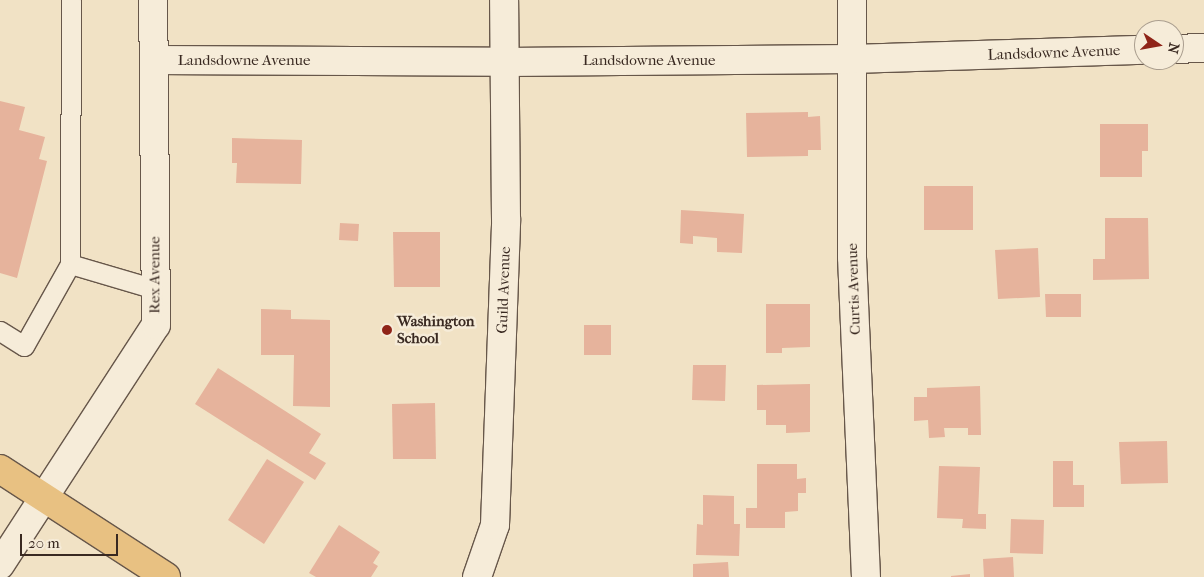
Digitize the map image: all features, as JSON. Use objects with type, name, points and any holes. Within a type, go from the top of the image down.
[{"type":"main road","points":[[0,469],[166,577]]},
{"type":"street","name":"Rex Avenue","points":[[0,565],[156,325],[153,0]]},
{"type":"street","name":"Guild Avenue","points":[[477,577],[495,525],[506,219],[504,0]]},
{"type":"street","name":"Curtis Avenue","points":[[852,0],[852,257],[866,577]]},
{"type":"street","points":[[1184,49],[1204,48]]},
{"type":"street","name":"Landsdowne Avenue","points":[[154,60],[505,62],[852,59],[1134,50]]},
{"type":"lane","points":[[0,331],[24,346],[70,264],[71,0]]},
{"type":"lane","points":[[70,264],[155,290]]},
{"type":"building","points":[[0,101],[25,107],[19,130],[45,137],[39,159],[47,161],[17,278],[0,273]]},
{"type":"building","points":[[808,112],[808,117],[820,116],[821,150],[808,150],[808,156],[747,157],[746,113]]},
{"type":"building","points":[[1100,124],[1148,124],[1148,151],[1142,151],[1142,177],[1100,177]]},
{"type":"building","points":[[232,138],[302,140],[301,184],[236,183],[237,163],[232,163]]},
{"type":"building","points":[[924,186],[973,186],[973,230],[924,230]]},
{"type":"building","points":[[681,210],[744,214],[742,253],[717,252],[717,238],[693,236],[693,244],[680,243]]},
{"type":"building","points":[[1105,218],[1148,218],[1149,279],[1093,280],[1093,259],[1105,259]]},
{"type":"building","points":[[340,223],[359,224],[358,241],[339,240]]},
{"type":"building","points":[[393,232],[440,232],[440,287],[394,287]]},
{"type":"building","points":[[1038,248],[1040,297],[998,299],[995,250]]},
{"type":"building","points":[[1045,294],[1081,294],[1081,317],[1046,317]]},
{"type":"building","points":[[766,304],[810,304],[810,347],[782,348],[782,353],[766,353]]},
{"type":"building","points":[[261,309],[291,310],[291,319],[330,320],[330,407],[293,406],[294,355],[261,355]]},
{"type":"building","points":[[584,325],[611,325],[611,355],[584,355]]},
{"type":"building","points":[[693,365],[726,365],[725,401],[692,400]]},
{"type":"building","points":[[218,368],[321,434],[309,453],[326,463],[315,480],[195,404]]},
{"type":"building","points":[[810,384],[810,432],[786,433],[786,425],[766,425],[766,410],[757,410],[757,385]]},
{"type":"building","points":[[980,386],[981,435],[968,435],[968,428],[944,428],[945,437],[929,438],[928,420],[914,421],[914,397],[927,397],[927,388]]},
{"type":"building","points":[[435,403],[436,459],[393,459],[392,404]]},
{"type":"building","points":[[1167,441],[1168,483],[1121,484],[1119,442]]},
{"type":"building","points":[[267,459],[304,482],[264,544],[228,520]]},
{"type":"building","points":[[1053,461],[1073,461],[1073,485],[1084,485],[1084,507],[1053,507]]},
{"type":"building","points":[[757,464],[797,464],[797,479],[806,478],[806,493],[798,493],[798,511],[785,512],[785,528],[746,528],[746,508],[757,508]]},
{"type":"building","points":[[939,466],[980,467],[978,514],[986,514],[986,529],[962,528],[963,519],[937,518]]},
{"type":"building","points":[[703,495],[734,496],[734,524],[740,524],[739,556],[696,555],[697,524],[703,525]]},
{"type":"building","points":[[1011,519],[1044,520],[1043,554],[1010,553]]},
{"type":"building","points":[[339,525],[380,552],[373,563],[378,566],[371,577],[316,577],[309,573]]},
{"type":"building","points":[[1013,557],[1014,577],[984,577],[983,559]]},
{"type":"building","points":[[728,562],[729,577],[693,577],[693,564]]},
{"type":"building","points":[[970,574],[970,577],[951,577],[951,576]]},
{"type":"place","name":"Washington School","points":[[387,330]]}]
